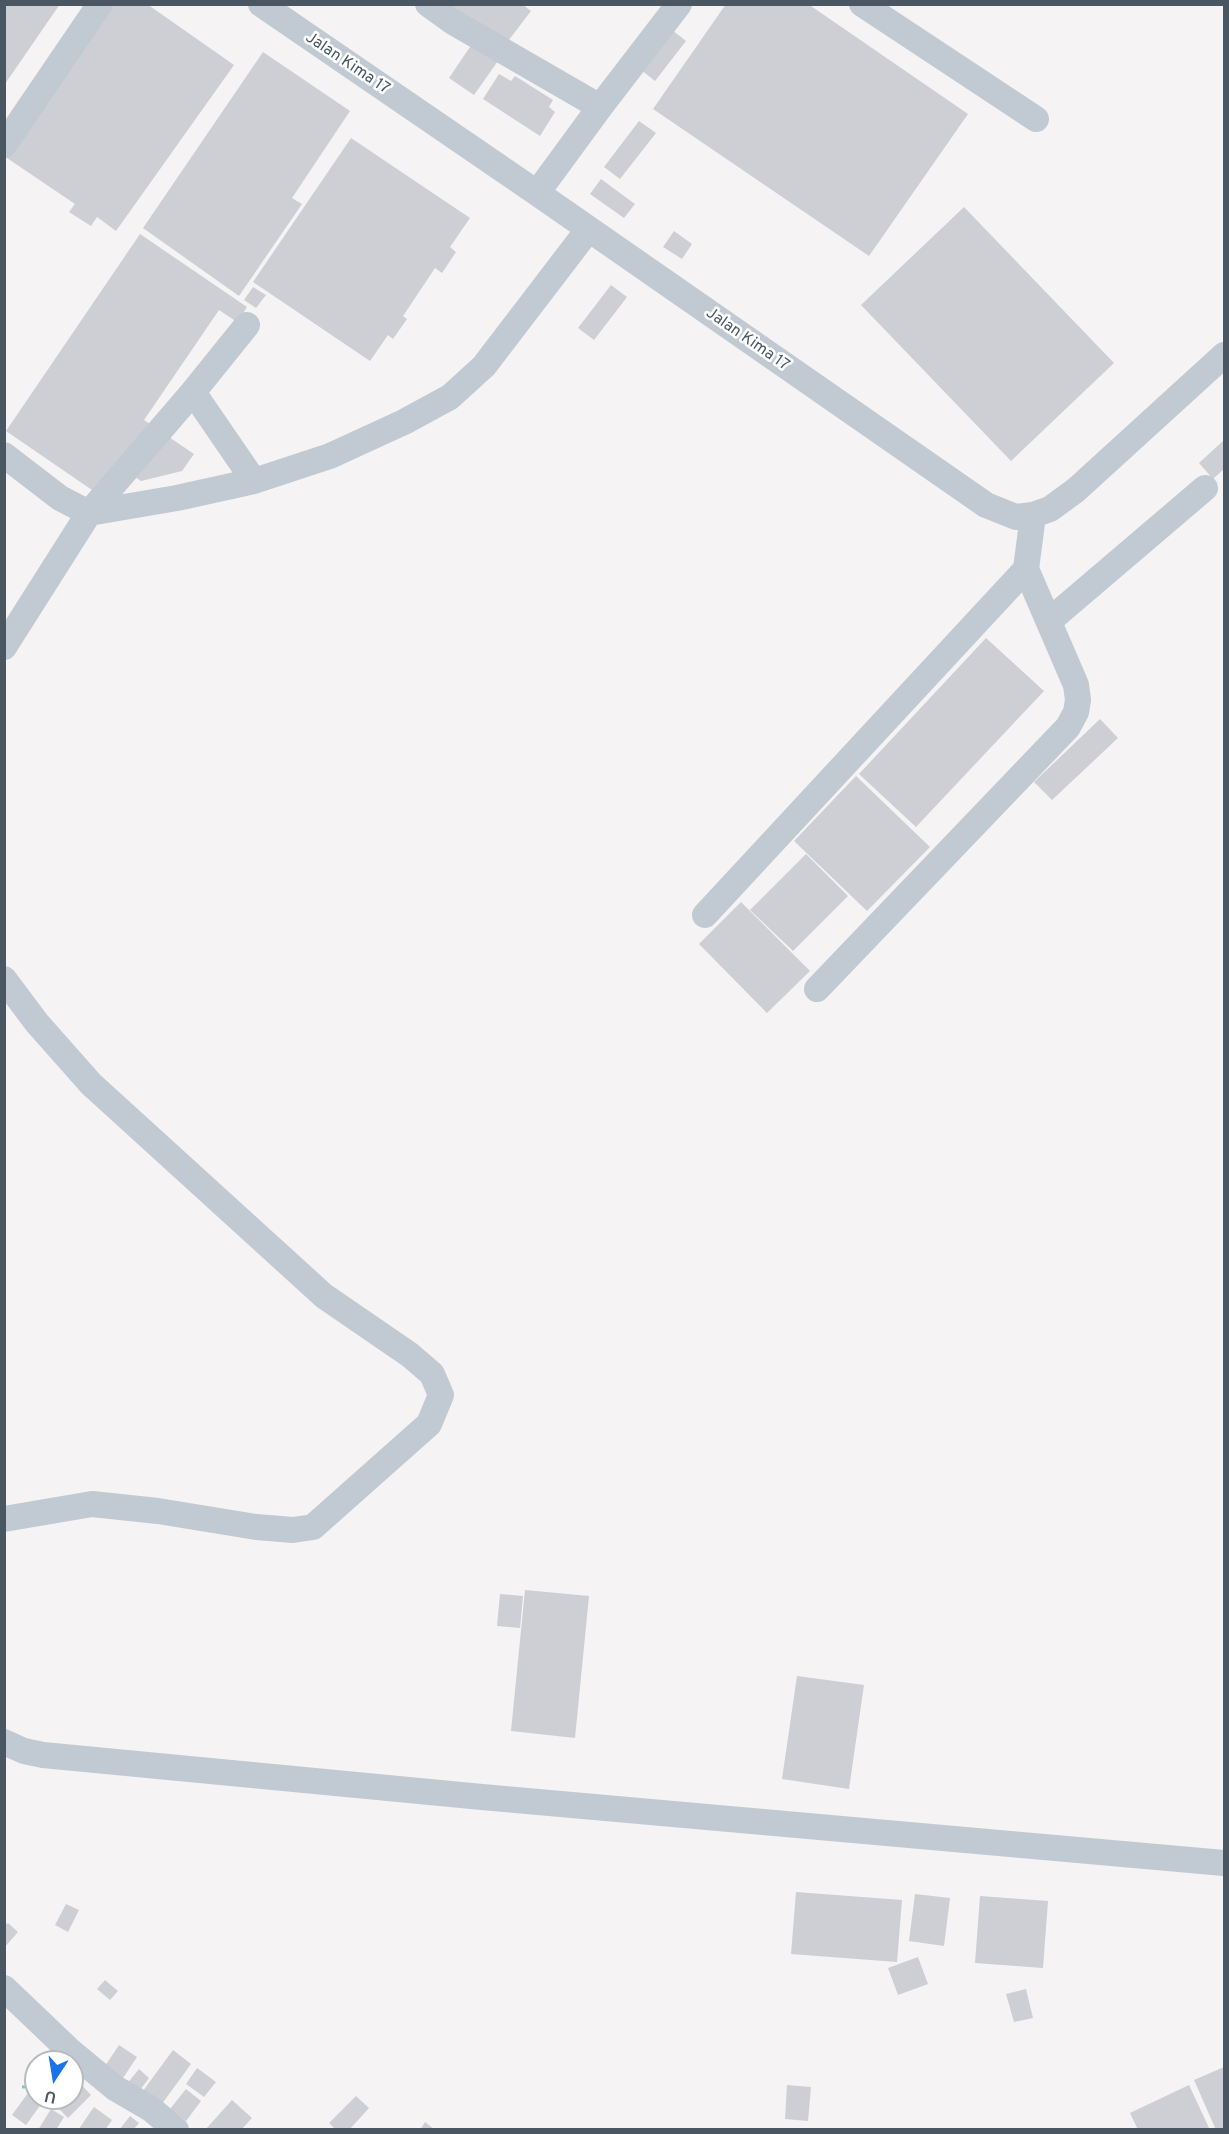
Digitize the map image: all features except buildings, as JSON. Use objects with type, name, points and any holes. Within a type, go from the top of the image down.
[{"type":"street","points":[[4,145],[99,4]]},
{"type":"street","name":"Jalan Kima 17","points":[[261,4],[986,505],[1016,517],[1033,515]]},
{"type":"street","points":[[428,4],[453,22],[600,107]]},
{"type":"street","points":[[537,194],[679,4]]},
{"type":"street","points":[[862,4],[1035,119]]},
{"type":"street","points":[[4,455],[60,498],[89,513],[177,498],[254,481],[330,456],[404,423],[450,397],[484,366],[588,230]]},
{"type":"street","points":[[4,647],[89,513],[247,325]]},
{"type":"street","points":[[817,989],[1068,727],[1077,706],[1077,685],[1026,569],[1033,515],[1050,509],[1076,490],[1224,355]]},
{"type":"street","points":[[193,392],[254,481]]},
{"type":"street","points":[[1049,621],[1205,488]]},
{"type":"street","points":[[705,915],[1026,569]]},
{"type":"street","points":[[4,979],[38,1023],[91,1084],[324,1296],[410,1355],[432,1374],[441,1395],[429,1425],[313,1527],[293,1530],[256,1527],[158,1511],[92,1504],[4,1519]]},
{"type":"street","points":[[4,1742],[24,1751],[43,1755],[471,1796],[1224,1863]]},
{"type":"street","points":[[4,1988],[69,2050],[115,2088],[151,2109],[176,2130]]}]
